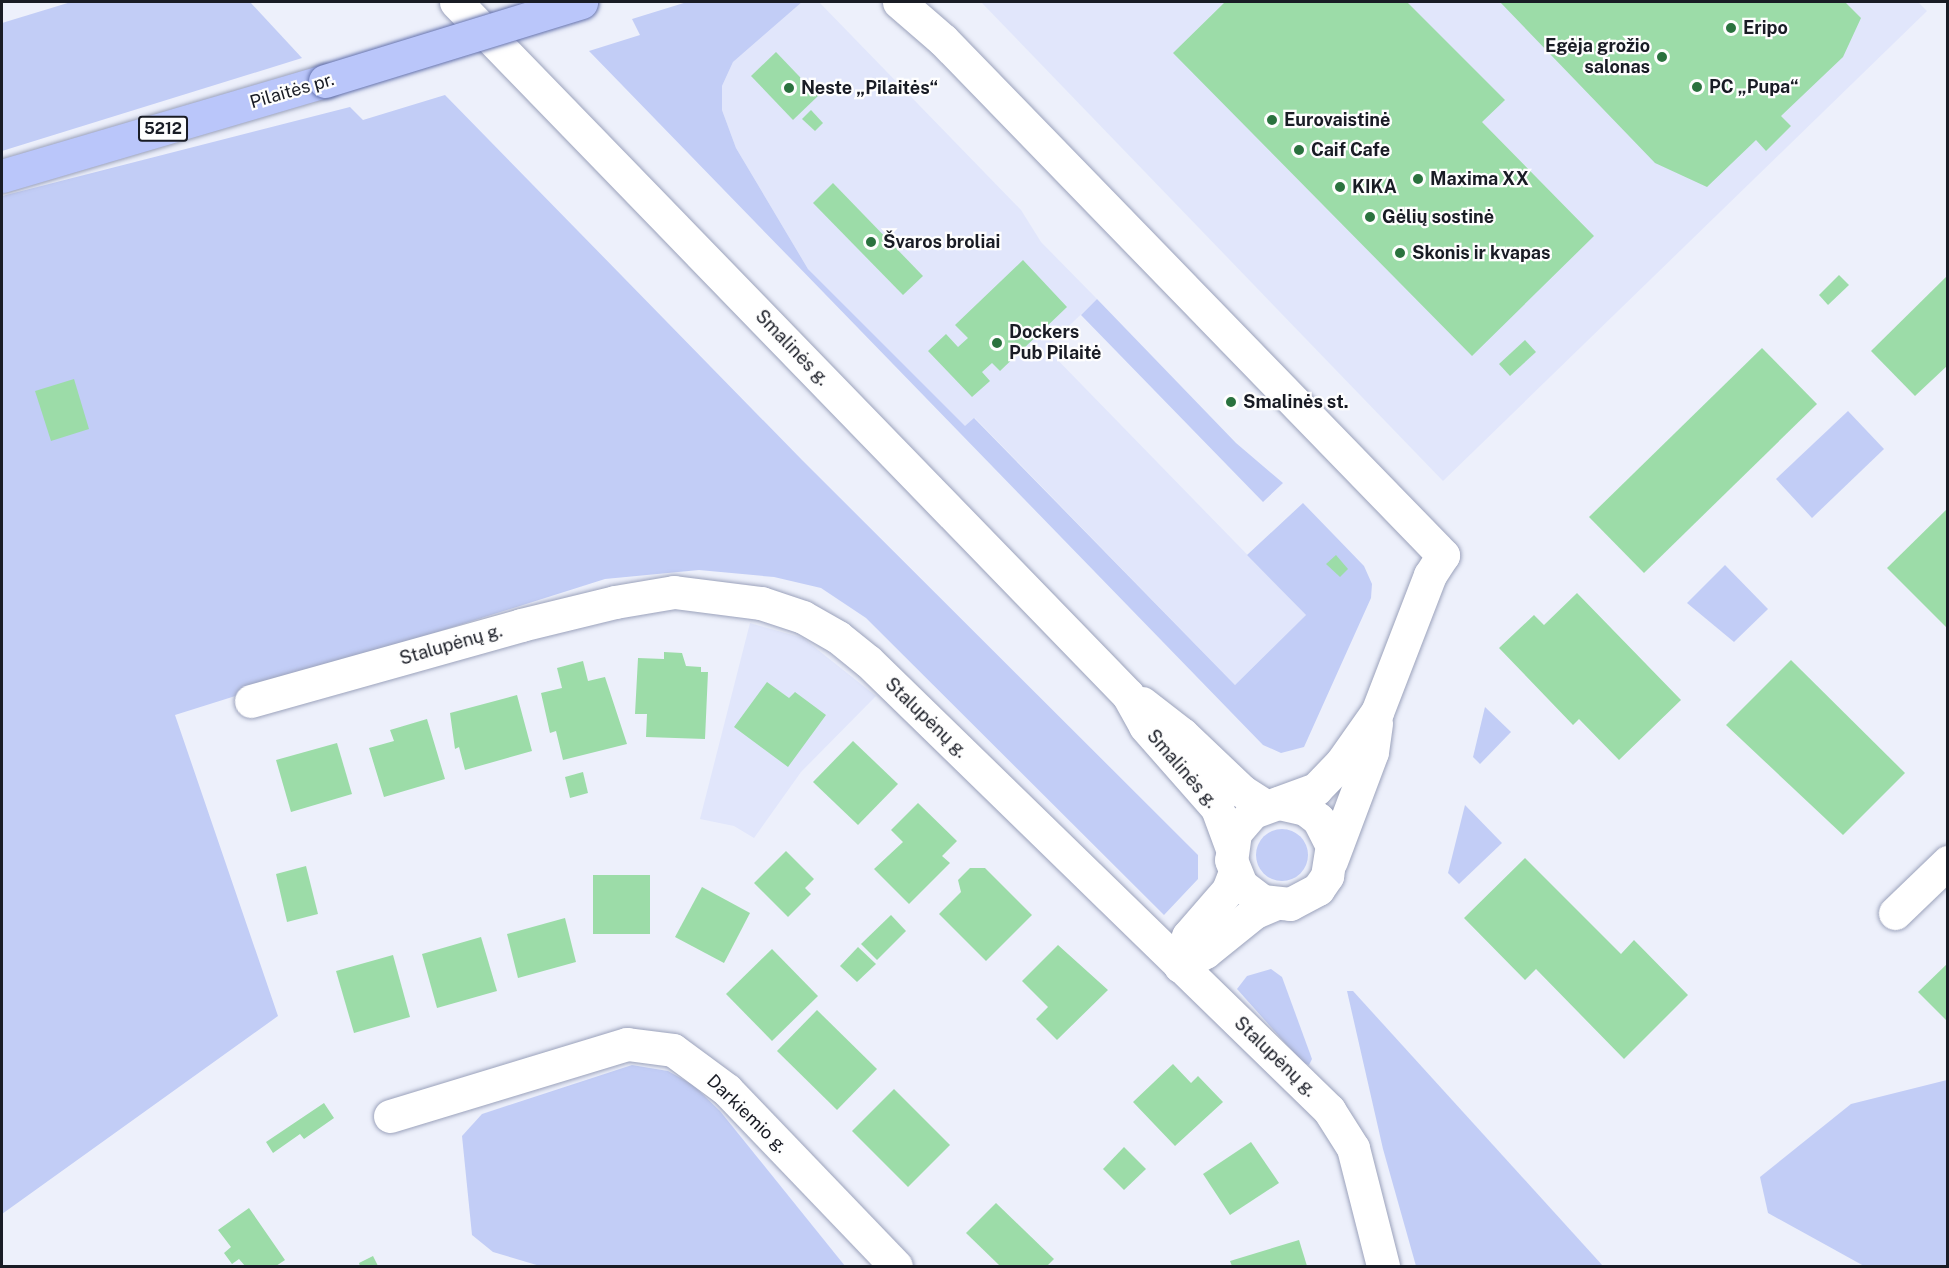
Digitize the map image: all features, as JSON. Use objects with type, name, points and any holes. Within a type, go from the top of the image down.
[{"type":"main road","name":"Pilaitės pr.","points":[[2,176],[325,81],[581,2]]},
{"type":"street","name":"Smalinės g.","points":[[456,2],[1128,695],[1145,726],[1217,808],[1233,860]]},
{"type":"street","points":[[898,2],[943,40],[1443,555],[1430,575],[1377,712],[1372,752],[1331,861],[1318,889],[1305,899],[1274,904],[1249,916],[1205,952],[1180,966]]},
{"type":"street","points":[[928,2],[943,40]]},
{"type":"street","name":"Stalupėnų g.","points":[[251,701],[615,602],[674,592],[761,603],[803,617],[838,637],[868,661],[1314,1094],[1343,1127],[1353,1148],[1383,1266]]},
{"type":"street","name":"Smalinės g.","points":[[1128,695],[1157,712],[1242,791],[1272,805]]},
{"type":"street","points":[[1180,966],[1188,936],[1228,890],[1242,821],[1272,805],[1316,789],[1332,775],[1377,712]]},
{"type":"street","points":[[1272,805],[1305,809],[1318,819],[1332,846],[1331,861]]},
{"type":"street","points":[[1233,860],[1250,894],[1274,904]]},
{"type":"street","points":[[1895,913],[1947,862]]},
{"type":"street","name":"Darkiemio g.","points":[[390,1116],[627,1044],[673,1050],[727,1090],[896,1266]]},
{"type":"shaded area","points":[[71,2],[250,2],[302,58],[2,151],[2,23]]},
{"type":"shaded area","points":[[687,2],[802,2],[733,62],[722,86],[722,110],[736,148],[808,269],[965,426],[974,418],[1235,685],[1306,615],[1247,555],[1303,503],[1364,566],[1372,584],[1371,598],[1304,747],[1281,753],[1263,745],[589,51],[640,35],[632,19]]},
{"type":"shaded area","points":[[802,2],[819,2],[1021,210],[1041,242],[1097,299],[1046,348],[1306,615],[1235,685],[975,418],[965,427],[808,269],[736,148],[722,110],[722,86],[733,62]]},
{"type":"shaded area","points":[[981,2],[1918,2],[1927,11],[1443,481]]},
{"type":"shaded area","points":[[445,95],[802,460],[1198,855],[1198,879],[1164,915],[866,618],[821,588],[774,577],[699,570],[605,579],[175,715],[278,1016],[2,1214],[2,196],[350,107],[363,120]]},
{"type":"shaded area","points":[[1097,299],[1236,443],[1283,483],[1263,502],[1081,315]]},
{"type":"shaded area","points":[[1848,411],[1884,449],[1812,518],[1776,479]]},
{"type":"shaded area","points":[[1725,565],[1768,609],[1734,642],[1687,603]]},
{"type":"shaded area","points":[[750,623],[803,638],[876,696],[801,772],[754,838],[734,826],[700,819]]},
{"type":"shaded area","points":[[1485,707],[1511,732],[1480,764],[1473,757]]},
{"type":"shaded area","points":[[1465,805],[1502,843],[1459,884],[1448,873]]},
{"type":"shaded area","points":[[1282,829],[1296,833],[1304,841],[1308,855],[1304,869],[1296,877],[1282,881],[1268,877],[1260,869],[1256,855],[1260,841],[1268,833]]},
{"type":"shaded area","points":[[1271,969],[1282,977],[1312,1059],[1309,1065],[1303,1063],[1237,989],[1247,976]]},
{"type":"shaded area","points":[[1347,991],[1353,991],[1603,1266],[1416,1266],[1383,1149]]},
{"type":"shaded area","points":[[632,1065],[668,1071],[693,1085],[720,1111],[845,1266],[540,1266],[493,1252],[472,1235],[462,1136],[482,1114]]},
{"type":"shaded area","points":[[1947,1080],[1947,1266],[1864,1266],[1768,1213],[1760,1177],[1851,1104]]},
{"type":"building","name":"Maxima XX","points":[[1225,2],[1407,2],[1505,100],[1482,122],[1594,236],[1472,356],[1173,53]]},
{"type":"building","name":"PC „Pupa“","points":[[1500,2],[1845,2],[1861,18],[1843,57],[1781,116],[1791,126],[1766,151],[1756,140],[1707,187],[1655,163]]},
{"type":"building","points":[[776,52],[818,96],[793,120],[751,76]]},
{"type":"building","points":[[811,110],[823,123],[815,131],[802,119]]},
{"type":"building","name":"Švaros broliai","points":[[833,183],[923,276],[903,295],[813,203]]},
{"type":"building","name":"Dockers Pub Pilaitė","points":[[1023,260],[1067,307],[1000,371],[992,363],[982,372],[990,381],[972,397],[928,351],[946,334],[958,347],[968,338],[955,325]]},
{"type":"building","points":[[1839,275],[1849,285],[1828,305],[1819,295]]},
{"type":"building","points":[[1948,275],[1948,365],[1915,396],[1871,351]]},
{"type":"building","points":[[1525,340],[1536,352],[1510,376],[1499,364]]},
{"type":"building","points":[[1762,348],[1817,404],[1644,573],[1589,517]]},
{"type":"building","points":[[74,379],[89,429],[51,441],[35,391]]},
{"type":"building","points":[[1948,508],[1948,629],[1887,568]]},
{"type":"building","points":[[1336,555],[1348,569],[1340,577],[1326,564]]},
{"type":"building","points":[[1577,593],[1681,700],[1619,760],[1579,719],[1573,725],[1499,648],[1534,615],[1544,625]]},
{"type":"building","points":[[664,652],[682,653],[686,666],[701,667],[701,672],[708,672],[705,739],[646,737],[647,714],[635,714],[638,658],[664,659]]},
{"type":"building","points":[[1791,660],[1905,773],[1843,835],[1726,725]]},
{"type":"building","points":[[583,661],[588,681],[605,677],[627,744],[563,760],[556,731],[550,733],[541,693],[562,688],[557,668]]},
{"type":"building","points":[[767,682],[789,698],[795,692],[826,715],[788,767],[734,727]]},
{"type":"building","points":[[517,695],[532,751],[465,770],[459,747],[455,749],[450,713]]},
{"type":"building","points":[[427,719],[445,779],[384,797],[369,748],[394,741],[390,730]]},
{"type":"building","points":[[853,741],[898,784],[858,825],[813,782]]},
{"type":"building","points":[[337,743],[352,794],[291,812],[276,760]]},
{"type":"building","points":[[583,772],[588,793],[570,798],[565,777]]},
{"type":"building","points":[[918,803],[957,841],[942,856],[950,863],[909,904],[874,869],[903,842],[891,830]]},
{"type":"building","points":[[786,851],[814,879],[805,888],[811,894],[788,917],[754,883]]},
{"type":"building","points":[[1525,858],[1621,954],[1634,940],[1688,995],[1624,1059],[1536,969],[1525,980],[1464,918]]},
{"type":"building","points":[[306,866],[318,914],[287,922],[276,874]]},
{"type":"building","points":[[970,868],[985,868],[1032,915],[986,961],[939,914],[961,892],[958,880]]},
{"type":"building","points":[[593,875],[650,875],[650,934],[593,934]]},
{"type":"building","points":[[702,887],[750,913],[724,963],[675,937]]},
{"type":"building","points":[[891,915],[906,931],[877,960],[861,944]]},
{"type":"building","points":[[565,918],[576,962],[518,978],[507,934]]},
{"type":"building","points":[[481,937],[497,991],[437,1008],[422,954]]},
{"type":"building","points":[[1058,945],[1108,990],[1057,1040],[1036,1019],[1048,1007],[1022,981]]},
{"type":"building","points":[[858,947],[876,964],[857,982],[840,966]]},
{"type":"building","points":[[772,949],[818,996],[772,1041],[726,994]]},
{"type":"building","points":[[393,955],[410,1017],[354,1033],[336,971]]},
{"type":"building","points":[[1948,963],[1948,1022],[1918,992]]},
{"type":"building","points":[[817,1010],[877,1069],[837,1110],[777,1051]]},
{"type":"building","points":[[1173,1064],[1191,1083],[1198,1076],[1223,1102],[1175,1146],[1133,1102]]},
{"type":"building","points":[[894,1089],[950,1145],[908,1187],[852,1131]]},
{"type":"building","points":[[324,1103],[334,1118],[304,1139],[300,1134],[273,1153],[266,1142]]},
{"type":"building","points":[[1251,1142],[1279,1183],[1230,1215],[1203,1174]]},
{"type":"building","points":[[1124,1147],[1146,1169],[1124,1190],[1103,1169]]},
{"type":"building","points":[[996,1203],[1054,1259],[1047,1266],[1000,1266],[966,1233]]},
{"type":"building","points":[[249,1208],[285,1260],[276,1266],[245,1266],[239,1259],[232,1264],[224,1253],[231,1247],[218,1230]]},
{"type":"building","points":[[1299,1240],[1307,1266],[1232,1266],[1230,1261]]},
{"type":"building","points":[[373,1256],[378,1266],[360,1266],[359,1263]]},
{"type":"place","name":"Eripo","points":[[1731,28]]},
{"type":"place","name":"Egėja grožio salonas","points":[[1662,57]]},
{"type":"place","name":"PC „Pupa“","points":[[1697,87]]},
{"type":"place","name":"Neste „Pilaitės“","points":[[789,88]]},
{"type":"place","name":"Eurovaistinė","points":[[1272,120]]},
{"type":"place","name":"Caif Cafe","points":[[1299,150]]},
{"type":"place","name":"Maxima XX","points":[[1418,179]]},
{"type":"place","name":"KIKA","points":[[1340,187]]},
{"type":"place","name":"Gėlių sostinė","points":[[1370,217]]},
{"type":"place","name":"Švaros broliai","points":[[871,242]]},
{"type":"place","name":"Skonis ir kvapas","points":[[1400,253]]},
{"type":"place","name":"Dockers Pub Pilaitė","points":[[997,343]]},
{"type":"place","name":"Smalinės st.","points":[[1231,402]]}]
